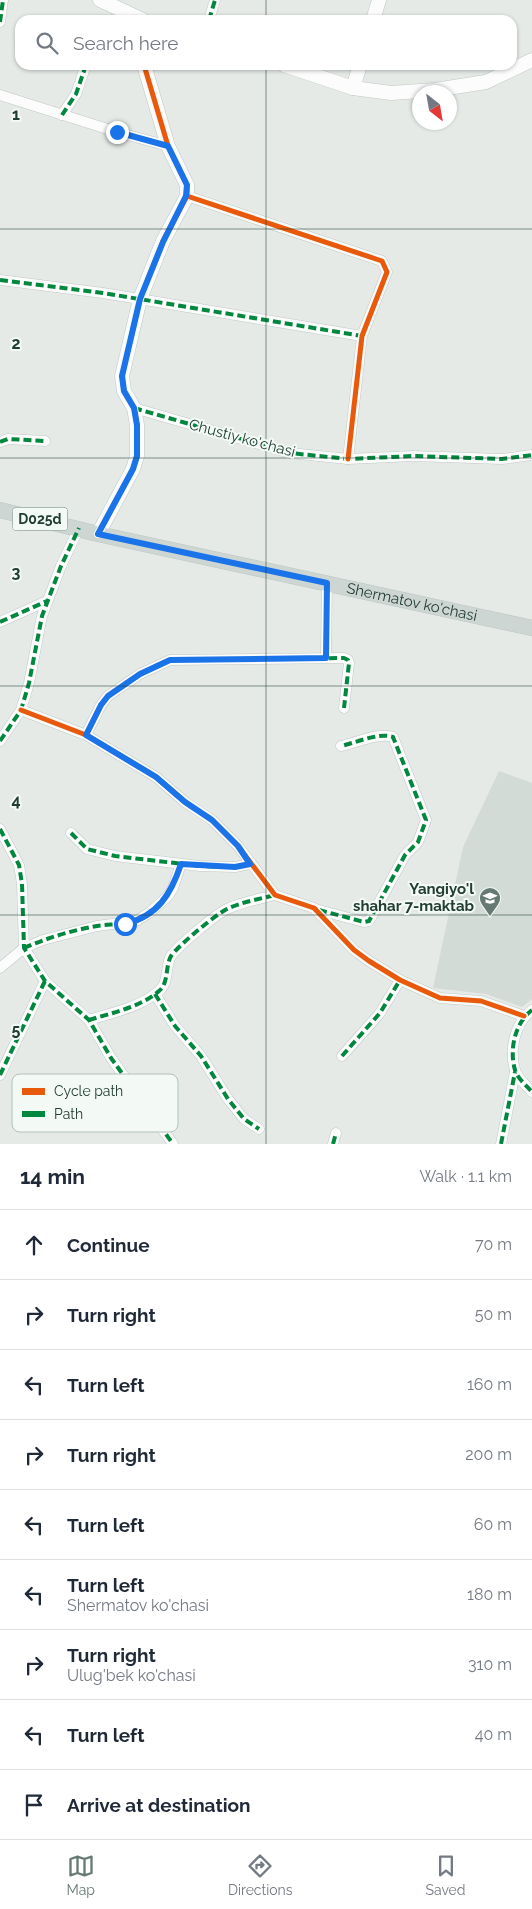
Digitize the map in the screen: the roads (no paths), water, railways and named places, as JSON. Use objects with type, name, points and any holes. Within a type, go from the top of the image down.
[{"type":"main road","name":"Shermatov ko'chasi","points":[[0,510],[80,528],[98,534],[532,628]]},
{"type":"street","points":[[0,22],[3,0]]},
{"type":"street","points":[[100,0],[132,15]]},
{"type":"street","points":[[210,15],[215,0]]},
{"type":"street","points":[[374,15],[379,0]]},
{"type":"street","points":[[517,67],[532,60]]},
{"type":"street","points":[[62,115],[76,94],[84,70]]},
{"type":"street","points":[[98,534],[133,469],[137,456],[137,425],[134,408],[124,391],[122,376],[140,299],[163,242],[186,196],[187,185],[168,146],[145,70]]},
{"type":"street","points":[[299,70],[353,88],[391,92],[435,90],[486,82],[511,70]]},
{"type":"street","points":[[353,88],[358,70]]},
{"type":"street","points":[[0,95],[168,146]]},
{"type":"street","points":[[186,196],[382,261],[387,272],[362,336],[348,459]]},
{"type":"street","points":[[0,280],[140,299],[362,336]]},
{"type":"street","name":"Chustiy ko'chasi","points":[[134,408],[290,453],[348,459],[413,456],[502,459],[532,455]]},
{"type":"street","points":[[0,442],[8,439],[45,441]]},
{"type":"street","points":[[0,741],[21,710],[29,683],[42,616],[61,566],[80,528]]},
{"type":"street","points":[[326,658],[327,583]]},
{"type":"street","points":[[0,622],[47,601]]},
{"type":"street","points":[[86,735],[101,705],[108,696],[140,674],[170,660],[344,658],[349,662],[344,708]]},
{"type":"street","points":[[21,710],[86,735],[156,777],[185,802],[212,820],[238,846],[275,895],[364,922],[370,921],[405,855],[418,842],[426,820],[393,737],[388,735],[376,737],[341,746]]},
{"type":"street","points":[[0,829],[18,865],[22,884],[24,948],[45,981],[88,1020],[123,1074]]},
{"type":"street","points":[[71,833],[82,845],[92,851],[181,864],[235,867],[250,864]]},
{"type":"street","points":[[0,968],[24,948],[42,940],[97,926],[136,921],[149,913],[168,896],[173,888],[181,864]]},
{"type":"street","points":[[88,1020],[128,1008],[155,994],[164,985],[166,966],[172,954],[186,941],[227,909],[275,895]]},
{"type":"street","points":[[314,908],[354,950],[400,980],[440,998],[481,1001],[528,1013],[514,1043],[515,1072],[501,1144]]},
{"type":"street","points":[[342,1056],[380,1013],[400,980]]},
{"type":"street","points":[[0,1075],[45,981]]},
{"type":"street","points":[[155,994],[175,1026],[201,1056],[228,1099],[244,1119],[259,1129]]},
{"type":"street","points":[[515,1072],[532,1092]]},
{"type":"street","points":[[164,1132],[173,1144]]},
{"type":"street","points":[[333,1144],[336,1133]]},
{"type":"place","name":"Yangiyo'l shahar 7-maktab","points":[[490,917]]}]
